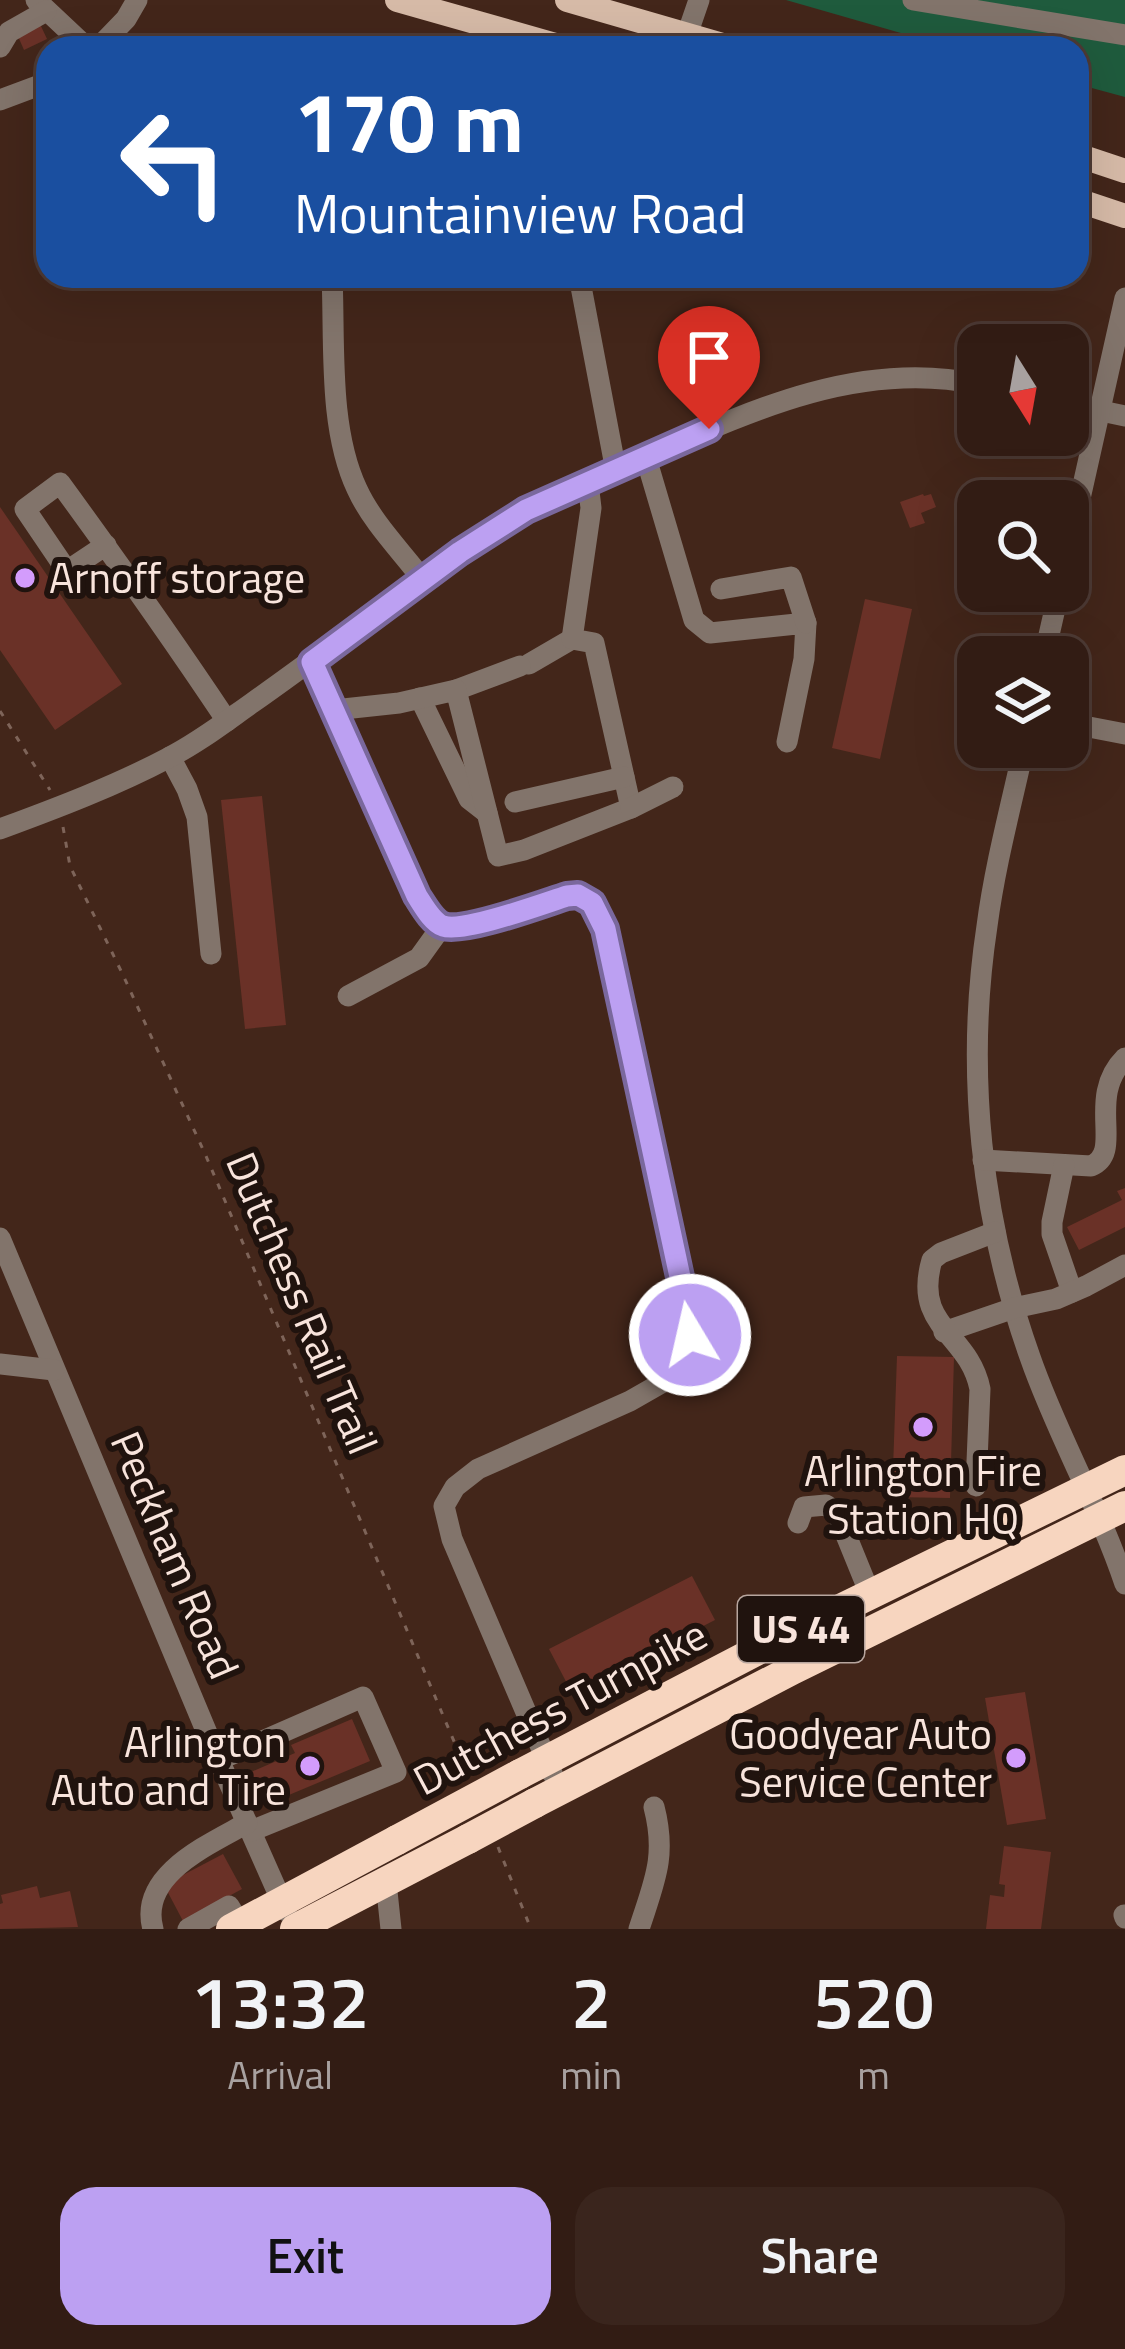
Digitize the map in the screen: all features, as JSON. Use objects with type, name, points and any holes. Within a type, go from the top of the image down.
[{"type":"highway","name":"Dutchess Turnpike","points":[[290,1919],[397,1840],[870,1594],[1125,1470]]},
{"type":"highway","name":"Dutchess Turnpike","points":[[235,1926],[290,1919],[399,1875],[792,1670],[1112,1512]]},
{"type":"main road","points":[[397,0],[524,36]]},
{"type":"main road","points":[[567,0],[666,36]]},
{"type":"main road","points":[[1089,159],[1125,171]]},
{"type":"main road","points":[[1089,204],[1125,216]]},
{"type":"street","points":[[110,36],[137,0]]},
{"type":"street","points":[[682,36],[699,0]]},
{"type":"street","points":[[913,0],[1125,34]]},
{"type":"street","points":[[0,47],[9,32],[41,6],[74,36]]},
{"type":"street","points":[[0,74],[5,99],[36,87]]},
{"type":"street","points":[[333,288],[342,442],[356,488],[423,580]]},
{"type":"street","points":[[581,288],[616,471]]},
{"type":"street","points":[[1084,480],[1125,298]]},
{"type":"street","points":[[0,829],[170,757],[526,510],[795,395],[897,378],[957,380]]},
{"type":"street","points":[[1089,409],[1125,416]]},
{"type":"street","points":[[646,458],[694,620],[718,633],[806,623]]},
{"type":"street","points":[[572,639],[591,508],[588,483]]},
{"type":"street","points":[[106,545],[227,721]]},
{"type":"street","points":[[722,589],[790,577],[806,623],[787,742]]},
{"type":"street","points":[[334,710],[456,690],[525,665],[572,639],[594,643],[631,808]]},
{"type":"street","points":[[312,662],[417,896],[442,926],[466,926],[567,896],[578,895],[592,903],[605,929],[624,1006],[688,1314],[688,1349],[680,1367],[665,1381],[478,1468],[455,1486],[444,1506],[547,1797]]},
{"type":"street","points":[[456,690],[498,856],[631,808],[673,787]]},
{"type":"street","points":[[420,698],[469,800],[487,813]]},
{"type":"street","points":[[1089,727],[1125,734]]},
{"type":"street","points":[[170,757],[197,817],[211,954]]},
{"type":"street","points":[[1019,768],[982,959],[977,1053],[983,1160],[1014,1308],[1042,1390],[1085,1490],[1112,1512],[1125,1584]]},
{"type":"street","points":[[515,802],[624,777]]},
{"type":"street","points":[[348,996],[418,958],[442,926]]},
{"type":"street","points":[[983,1160],[1091,1166],[1112,1158],[1116,1146],[1110,1079],[1125,1058]]},
{"type":"street","points":[[1064,1165],[1052,1234],[1072,1292]]},
{"type":"street","points":[[976,1486],[978,1378],[970,1357],[933,1315],[928,1297],[932,1260],[941,1252],[995,1232]]},
{"type":"street","name":"Peckham Road","points":[[0,1238],[290,1919]]},
{"type":"street","points":[[944,1332],[1072,1292],[1125,1265]]},
{"type":"street","points":[[0,1364],[55,1370]]},
{"type":"street","points":[[798,1522],[804,1507],[826,1505],[837,1513],[870,1594]]},
{"type":"street","points":[[153,1929],[151,1900],[158,1885],[181,1865],[249,1827],[396,1772],[363,1697],[219,1760]]},
{"type":"street","points":[[639,1929],[661,1850],[654,1808]]},
{"type":"street","points":[[392,1929],[399,1875]]},
{"type":"street","points":[[188,1929],[229,1906],[235,1926]]},
{"type":"path","name":"Dutchess Rail Trail","points":[[0,711],[51,791],[70,866],[214,1176],[468,1773]]},
{"type":"path","points":[[494,1836],[531,1929]]},
{"type":"green space","points":[[786,0],[1125,0],[1125,97],[1089,87],[1089,36],[911,36]]},
{"type":"building","points":[[40,24],[46,36],[36,36],[36,44],[24,50],[17,34]]},
{"type":"building","points":[[931,494],[936,507],[921,513],[925,523],[910,528],[900,502]]},
{"type":"building","name":"Arnoff storage","points":[[0,507],[122,684],[55,730],[0,650]]},
{"type":"building","points":[[865,599],[912,609],[880,759],[832,748]]},
{"type":"building","points":[[262,796],[286,1025],[245,1029],[221,800]]},
{"type":"building","points":[[1125,1188],[1125,1227],[1079,1250],[1067,1227],[1122,1200],[1117,1191]]},
{"type":"building","name":"Arlington Fire Station HQ","points":[[897,1356],[954,1357],[950,1498],[892,1497]]},
{"type":"building","points":[[692,1576],[715,1620],[572,1693],[549,1649]]},
{"type":"building","name":"Goodyear Auto Service Center","points":[[1025,1692],[1046,1819],[1007,1825],[985,1698]]},
{"type":"building","name":"Arlington Auto and Tire","points":[[352,1719],[370,1761],[265,1805],[251,1772],[295,1753],[291,1745]]},
{"type":"building","points":[[1004,1846],[1051,1852],[1041,1929],[986,1929],[990,1895],[1004,1897],[1005,1885],[999,1884]]},
{"type":"building","points":[[223,1854],[242,1889],[183,1921],[164,1885]]},
{"type":"building","points":[[37,1886],[40,1898],[70,1891],[78,1927],[0,1929],[1,1895]]},
{"type":"place","name":"Arnoff storage","points":[[25,578]]},
{"type":"place","name":"Arlington Fire Station HQ","points":[[923,1427]]},
{"type":"place","name":"Goodyear Auto Service Center","points":[[1016,1758]]},
{"type":"place","name":"Arlington Auto and Tire","points":[[310,1766]]},
{"type":"route","points":[[690,1335],[624,1006],[605,929],[592,903],[578,895],[567,896],[466,926],[442,926],[417,896],[312,662],[460,552],[526,510],[709,429]]}]
